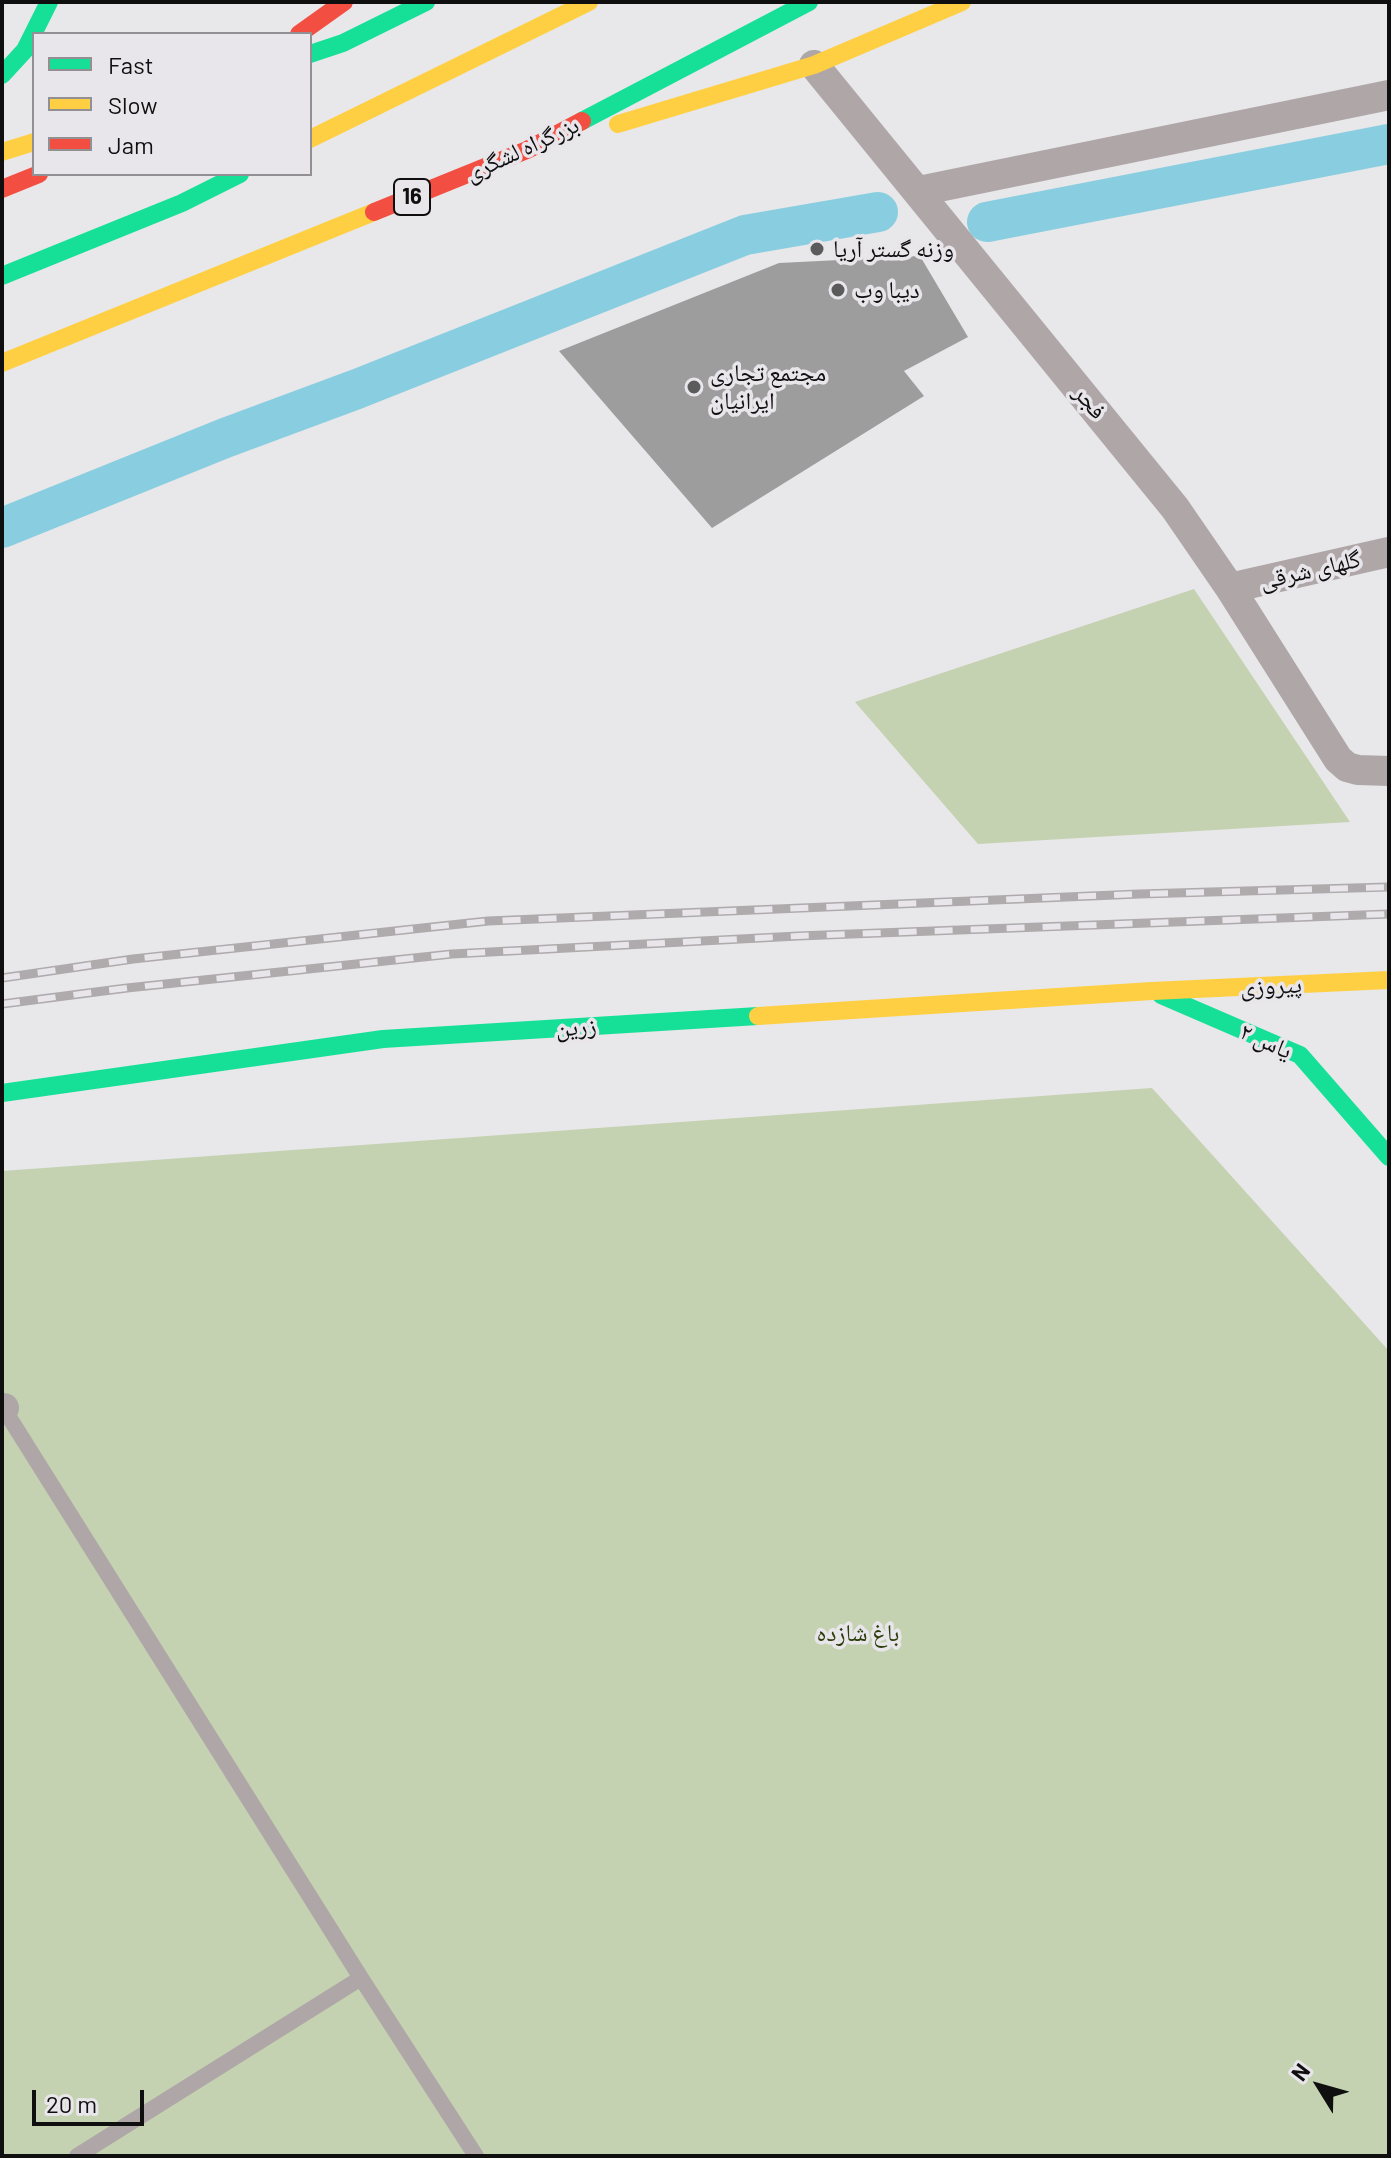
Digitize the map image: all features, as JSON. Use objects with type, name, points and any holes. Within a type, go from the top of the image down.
[{"type":"main road","points":[[34,32],[49,2]]},
{"type":"main road","points":[[302,32],[344,2]]},
{"type":"main road","points":[[312,53],[343,43],[426,2]]},
{"type":"main road","points":[[312,138],[589,2]]},
{"type":"main road","name":"بزرگراه لشگری","points":[[2,363],[527,150],[809,2]]},
{"type":"main road","points":[[527,150],[814,65],[962,2]]},
{"type":"main road","points":[[2,75],[25,50],[32,36]]},
{"type":"main road","points":[[2,152],[32,143]]},
{"type":"main road","points":[[2,189],[34,176]]},
{"type":"main road","points":[[2,276],[182,203],[236,176]]},
{"type":"main road","name":"پیروزی","points":[[1152,991],[1389,980]]},
{"type":"main road","name":"زرین","points":[[2,1093],[383,1039],[1152,991]]},
{"type":"main road","name":"یاس ۲","points":[[1152,991],[1300,1055],[1389,1157]]},
{"type":"street","name":"فجر","points":[[814,65],[1175,508],[1230,588],[1338,759],[1347,767],[1358,770],[1389,771]]},
{"type":"street","points":[[919,191],[1389,95]]},
{"type":"street","name":"گلهای شرقی","points":[[1230,588],[1389,552]]},
{"type":"lane","points":[[3,1408],[476,2156]]},
{"type":"lane","points":[[77,2156],[361,1978]]},
{"type":"green space","points":[[1194,589],[1350,822],[978,844],[855,702]]},
{"type":"green space","name":"باغ شازده","points":[[1152,1088],[1389,1351],[1389,2156],[2,2156],[2,1171]]},
{"type":"building","points":[[920,256],[968,337],[904,371],[924,396],[712,528],[559,351],[779,263]]},
{"type":"waterway","points":[[987,222],[1389,144]]},
{"type":"waterway","points":[[2,528],[745,235],[878,212]]},
{"type":"railway","points":[[2,978],[133,959],[488,921],[1139,894],[1389,887]]},
{"type":"railway","points":[[2,1004],[452,954],[798,936],[1389,914]]},
{"type":"traffic: fast","points":[[34,32],[49,2]]},
{"type":"traffic: fast","points":[[312,53],[343,43],[426,2]]},
{"type":"traffic: fast","points":[[582,121],[809,2]]},
{"type":"traffic: fast","points":[[2,75],[25,50],[32,36]]},
{"type":"traffic: fast","points":[[2,276],[182,203],[236,176]]},
{"type":"traffic: fast","points":[[1161,995],[1300,1055],[1389,1157]]},
{"type":"traffic: fast","points":[[2,1093],[383,1039],[758,1016]]},
{"type":"traffic: slow","points":[[312,138],[589,2]]},
{"type":"traffic: slow","points":[[618,124],[814,65],[962,2]]},
{"type":"traffic: slow","points":[[2,152],[32,143]]},
{"type":"traffic: slow","points":[[2,363],[374,212]]},
{"type":"traffic: slow","points":[[758,1016],[1152,991],[1389,980]]},
{"type":"traffic: jam","points":[[302,32],[344,2]]},
{"type":"traffic: jam","points":[[374,212],[527,150],[582,121]]},
{"type":"traffic: jam","points":[[2,189],[34,176]]},
{"type":"place","name":"وزنه گستر آریا","points":[[817,249]]},
{"type":"place","name":"دیبا وب","points":[[838,290]]},
{"type":"place","name":"مجتمع تجاری ایرانیان","points":[[694,387]]}]
